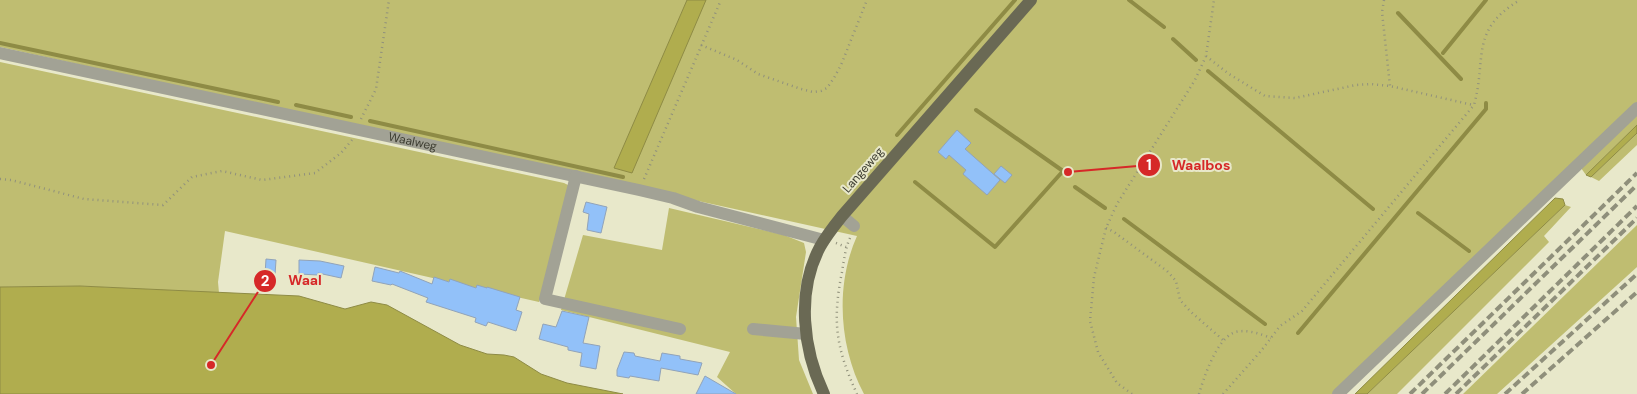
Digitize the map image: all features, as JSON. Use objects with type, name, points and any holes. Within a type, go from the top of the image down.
[{"type":"main road","name":"Langeweg","points":[[824,394],[810,358],[806,334],[805,308],[808,283],[814,262],[824,240],[842,216],[1031,0]]},
{"type":"street","name":"Waalweg","points":[[0,53],[639,190],[824,240]]},
{"type":"street","points":[[1338,394],[1637,108]]},
{"type":"street","points":[[576,176],[544,299],[680,328]]},
{"type":"street","points":[[842,216],[854,226]]},
{"type":"street","points":[[753,329],[806,334]]},
{"type":"path","points":[[0,179],[11,180],[84,199],[163,205],[192,176],[222,172],[262,180],[315,173],[341,153],[351,142],[376,89],[389,0]]},
{"type":"path","points":[[639,190],[721,0]]},
{"type":"path","points":[[701,45],[737,60],[758,74],[801,89],[813,92],[821,91],[827,88],[841,65],[867,0]]},
{"type":"path","points":[[1132,394],[1117,383],[1098,352],[1090,322],[1094,277],[1106,228],[1117,204],[1195,80],[1206,56],[1214,0]]},
{"type":"path","points":[[1384,0],[1382,12],[1390,86]]},
{"type":"path","points":[[1222,394],[1280,326],[1302,311],[1474,105],[1478,91],[1481,47],[1487,30],[1501,14],[1520,0]]},
{"type":"path","points":[[1206,56],[1229,74],[1265,96],[1295,98],[1356,85],[1372,84],[1390,86],[1474,105]]},
{"type":"path","points":[[1106,228],[1167,272],[1176,281],[1180,300],[1224,340]]},
{"type":"path","points":[[846,246],[836,320],[839,346],[857,394]]},
{"type":"path","points":[[1199,394],[1211,361],[1224,340],[1233,333],[1244,332],[1271,338]]},
{"type":"shaded area","points":[[0,0],[1637,0],[1637,107],[1333,394],[864,394],[849,356],[843,316],[845,275],[857,236],[0,47]]},
{"type":"shaded area","points":[[687,0],[706,0],[632,173],[614,168]]},
{"type":"shaded area","points":[[0,62],[564,183],[570,186],[539,302],[225,231],[218,282],[219,293],[80,286],[0,287]]},
{"type":"shaded area","points":[[1637,114],[1637,125],[1586,175],[1581,168]]},
{"type":"shaded area","points":[[1637,125],[1637,133],[1591,177],[1586,175]]},
{"type":"shaded area","points":[[1637,133],[1637,145],[1599,181],[1591,177]]},
{"type":"shaded area","points":[[1555,198],[1563,199],[1565,205],[1367,394],[1355,394]]},
{"type":"shaded area","points":[[1565,205],[1571,207],[1544,236],[1549,242],[1397,394],[1367,394]]},
{"type":"shaded area","points":[[669,208],[784,235],[804,243],[806,252],[796,317],[799,360],[813,394],[736,394],[717,377],[730,352],[561,310],[583,235],[662,250]]},
{"type":"shaded area","points":[[1637,225],[1637,267],[1497,394],[1463,394]]},
{"type":"shaded area","points":[[80,286],[299,296],[345,309],[371,302],[387,305],[460,345],[487,354],[514,357],[541,374],[567,383],[623,394],[0,394],[0,287]]},
{"type":"building","points":[[957,130],[971,143],[965,149],[1000,180],[987,195],[963,174],[966,170],[949,155],[946,159],[938,152]]},
{"type":"building","points":[[1001,166],[1012,175],[1005,183],[994,174]]},
{"type":"building","points":[[586,202],[607,207],[601,233],[587,230],[589,214],[583,212]]},
{"type":"building","points":[[266,259],[276,260],[275,275],[265,274]]},
{"type":"building","points":[[299,260],[320,261],[344,266],[341,278],[318,273],[318,275],[299,274]]},
{"type":"building","points":[[375,267],[399,273],[400,271],[432,284],[434,277],[449,282],[450,279],[476,288],[477,285],[487,287],[520,297],[516,310],[522,312],[516,331],[488,322],[486,326],[475,322],[476,318],[426,302],[428,298],[392,284],[372,281]]},
{"type":"building","points":[[562,311],[589,317],[583,343],[600,346],[596,369],[580,366],[582,353],[539,339],[543,324],[556,327]]},
{"type":"building","points":[[624,352],[660,361],[662,353],[702,363],[698,375],[661,368],[659,381],[630,376],[629,378],[617,376],[617,370]]},
{"type":"building","points":[[705,376],[736,394],[696,394]]},
{"type":"waterway","points":[[897,135],[1015,0]]},
{"type":"waterway","points":[[1129,0],[1164,27]]},
{"type":"waterway","points":[[1443,53],[1486,0]]},
{"type":"waterway","points":[[1398,13],[1461,79]]},
{"type":"waterway","points":[[1173,39],[1196,60]]},
{"type":"waterway","points":[[0,43],[278,102]]},
{"type":"waterway","points":[[1208,71],[1373,209]]},
{"type":"waterway","points":[[1298,333],[1486,109],[1486,103]]},
{"type":"waterway","points":[[296,105],[351,117]]},
{"type":"waterway","points":[[915,182],[995,247],[1063,171],[976,110]]},
{"type":"waterway","points":[[370,121],[623,177]]},
{"type":"waterway","points":[[1075,187],[1105,208]]},
{"type":"waterway","points":[[1418,213],[1469,251]]},
{"type":"waterway","points":[[1124,219],[1265,324]]},
{"type":"railway","points":[[1410,394],[1637,173]]},
{"type":"railway","points":[[1422,394],[1637,185]]},
{"type":"railway","points":[[1445,394],[1637,206]]},
{"type":"railway","points":[[1456,394],[1637,218]]},
{"type":"railway","points":[[1505,394],[1637,274]]},
{"type":"railway","points":[[1522,394],[1637,292]]},
{"type":"place","name":"Waalbos","points":[[1068,172]]},
{"type":"place","name":"Waal","points":[[211,365]]}]
